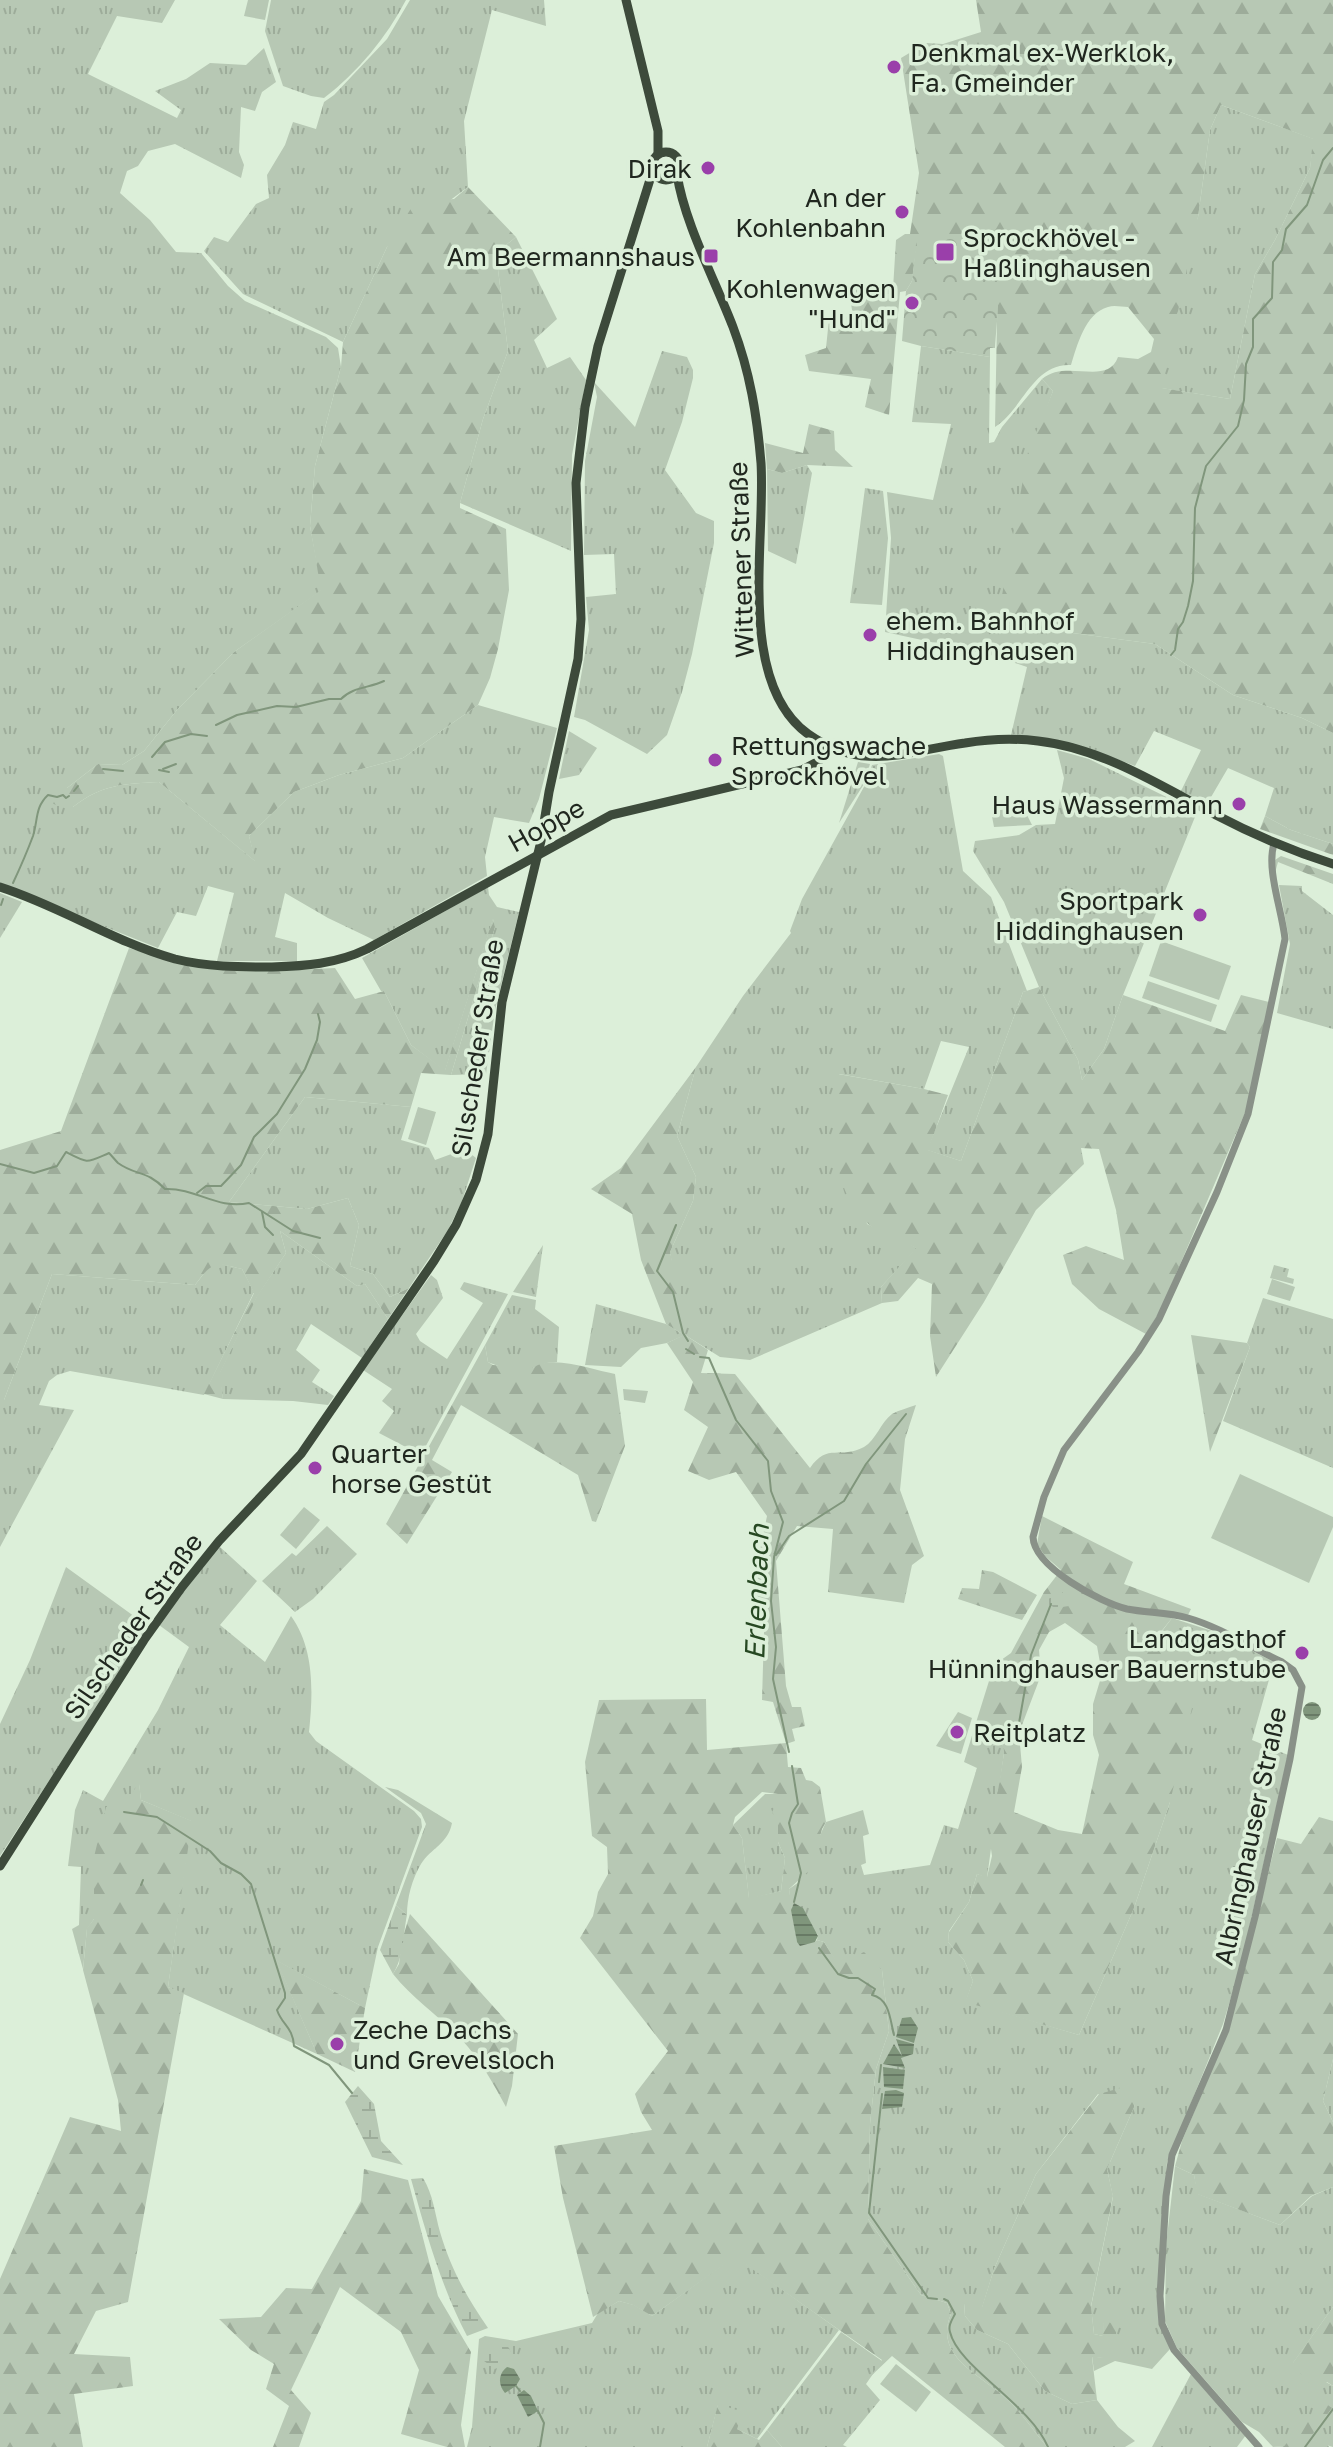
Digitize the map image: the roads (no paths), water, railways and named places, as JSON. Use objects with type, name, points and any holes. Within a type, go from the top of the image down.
[{"type":"main road","points":[[626,0],[663,153]]},
{"type":"main road","points":[[663,153],[678,160],[677,174],[663,179],[653,170],[653,162],[663,153]]},
{"type":"main road","name":"Silscheder Straße","points":[[0,1866],[128,1664],[182,1587],[219,1541],[301,1454],[456,1225],[476,1180],[488,1134],[502,1002],[538,854],[580,641],[576,500],[585,407],[598,346],[653,170]]},
{"type":"main road","name":"Wittener Straße","points":[[677,174],[686,209],[742,352],[755,405],[761,467],[761,637],[766,668],[784,707],[808,733],[829,746],[866,757],[901,756],[985,740],[1054,744],[1109,761],[1274,844],[1333,864]]},
{"type":"main road","name":"Silscheder Straße","points":[[645,197],[663,179]]},
{"type":"main road","name":"Wittener Straße","points":[[663,179],[686,209]]},
{"type":"main road","name":"Hoppe","points":[[0,887],[147,950],[177,959],[211,966],[291,966],[332,962],[353,956],[560,841],[622,811],[802,770],[823,757],[829,746]]},
{"type":"main road","points":[[543,826],[548,834],[560,841]]},
{"type":"street","name":"Albringhauser Straße","points":[[1259,2447],[1174,2350],[1162,2324],[1160,2296],[1166,2196],[1172,2155],[1226,2030],[1290,1759],[1301,1682],[1293,1670],[1282,1662],[1188,1618],[1128,1609],[1094,1597],[1043,1558],[1033,1544],[1033,1537],[1044,1497],[1064,1450],[1159,1319],[1217,1192],[1248,1114],[1285,939],[1283,914],[1270,857],[1274,844]]},
{"type":"waterway","points":[[1171,655],[1175,650],[1193,581],[1195,508],[1206,466],[1238,426],[1244,400],[1246,364],[1253,347],[1253,319],[1272,298],[1273,262],[1282,250],[1286,229],[1307,205],[1323,160],[1333,148]]},
{"type":"waterway","points":[[216,725],[237,715],[277,706],[296,707],[341,699],[350,692],[384,681]]},
{"type":"waterway","points":[[152,757],[165,742],[191,734],[207,736]]},
{"type":"waterway","points":[[163,769],[176,764]]},
{"type":"waterway","points":[[103,769],[123,771]]},
{"type":"waterway","points":[[159,770],[169,772]]},
{"type":"waterway","points":[[74,791],[78,786]]},
{"type":"waterway","points":[[13,883],[44,800],[48,795],[69,796]]},
{"type":"waterway","points":[[1,905],[3,899]]},
{"type":"waterway","points":[[197,1193],[206,1186],[221,1186],[241,1165],[254,1137],[277,1114],[305,1069],[317,1040],[318,1014]]},
{"type":"waterway","points":[[0,1164],[34,1173],[57,1166],[66,1152],[88,1161],[109,1153],[118,1163],[153,1179],[165,1189],[227,1204],[249,1203],[293,1231],[320,1238]]},
{"type":"waterway","points":[[262,1212],[265,1227],[273,1235]]},
{"type":"waterway","points":[[676,1225],[657,1271],[673,1292],[683,1333],[688,1341]]},
{"type":"waterway","name":"Erlenbach","points":[[686,1349],[694,1354]]},
{"type":"waterway","name":"Erlenbach","points":[[700,1357],[709,1358],[736,1420],[768,1461],[771,1491],[783,1522],[774,1557],[771,1601],[776,1647],[773,1679],[789,1752]]},
{"type":"waterway","points":[[776,1555],[789,1536],[844,1501],[866,1464],[906,1414]]},
{"type":"waterway","points":[[1019,1723],[1031,1655],[1051,1604]]},
{"type":"waterway","name":"Erlenbach","points":[[792,1766],[798,1804],[789,1823],[801,1873],[794,1902]]},
{"type":"waterway","points":[[124,1812],[157,1817],[210,1851],[221,1863],[241,1874],[251,1884],[285,1993],[277,2010],[292,2034],[294,2046],[329,2065],[352,2093]]},
{"type":"waterway","points":[[141,1885],[143,1880]]},
{"type":"waterway","name":"Erlenbach","points":[[819,1948],[838,1974],[858,1978],[875,1989],[872,1995],[886,2005],[894,2035]]},
{"type":"waterway","name":"Erlenbach","points":[[879,2082],[881,2065]]},
{"type":"waterway","name":"Erlenbach","points":[[882,2094],[869,2213],[928,2298],[937,2299]]},
{"type":"waterway","name":"Erlenbach","points":[[944,2299],[955,2314],[950,2329],[956,2345],[966,2359],[1026,2416],[1048,2447]]},
{"type":"waterway","points":[[516,2386],[520,2391]]},
{"type":"waterway","points":[[1305,2447],[1333,2409]]},
{"type":"waterway","points":[[538,2411],[544,2423],[540,2447]]},
{"type":"place","name":"Denkmal ex-Werklok, Fa. Gmeinder","points":[[894,67]]},
{"type":"place","name":"Dirak","points":[[708,168]]},
{"type":"place","name":"An der Kohlenbahn","points":[[902,212]]},
{"type":"place","name":"Sprockhövel - Haßlinghausen","points":[[945,252]]},
{"type":"place","name":"Am Beermannshaus","points":[[711,256]]},
{"type":"place","name":"Kohlenwagen \"Hund\"","points":[[912,303]]},
{"type":"place","name":"ehem. Bahnhof Hiddinghausen","points":[[870,635]]},
{"type":"place","name":"Rettungswache Sprockhövel","points":[[715,760]]},
{"type":"place","name":"Haus Wassermann","points":[[1239,804]]},
{"type":"place","name":"Sportpark Hiddinghausen","points":[[1200,915]]},
{"type":"place","name":"Quarter horse Gestüt","points":[[315,1468]]},
{"type":"place","name":"Landgasthof Hünninghauser Bauernstube","points":[[1302,1653]]},
{"type":"place","name":"Reitplatz","points":[[957,1732]]},
{"type":"place","name":"Zeche Dachs und Grevelsloch","points":[[337,2044]]}]
